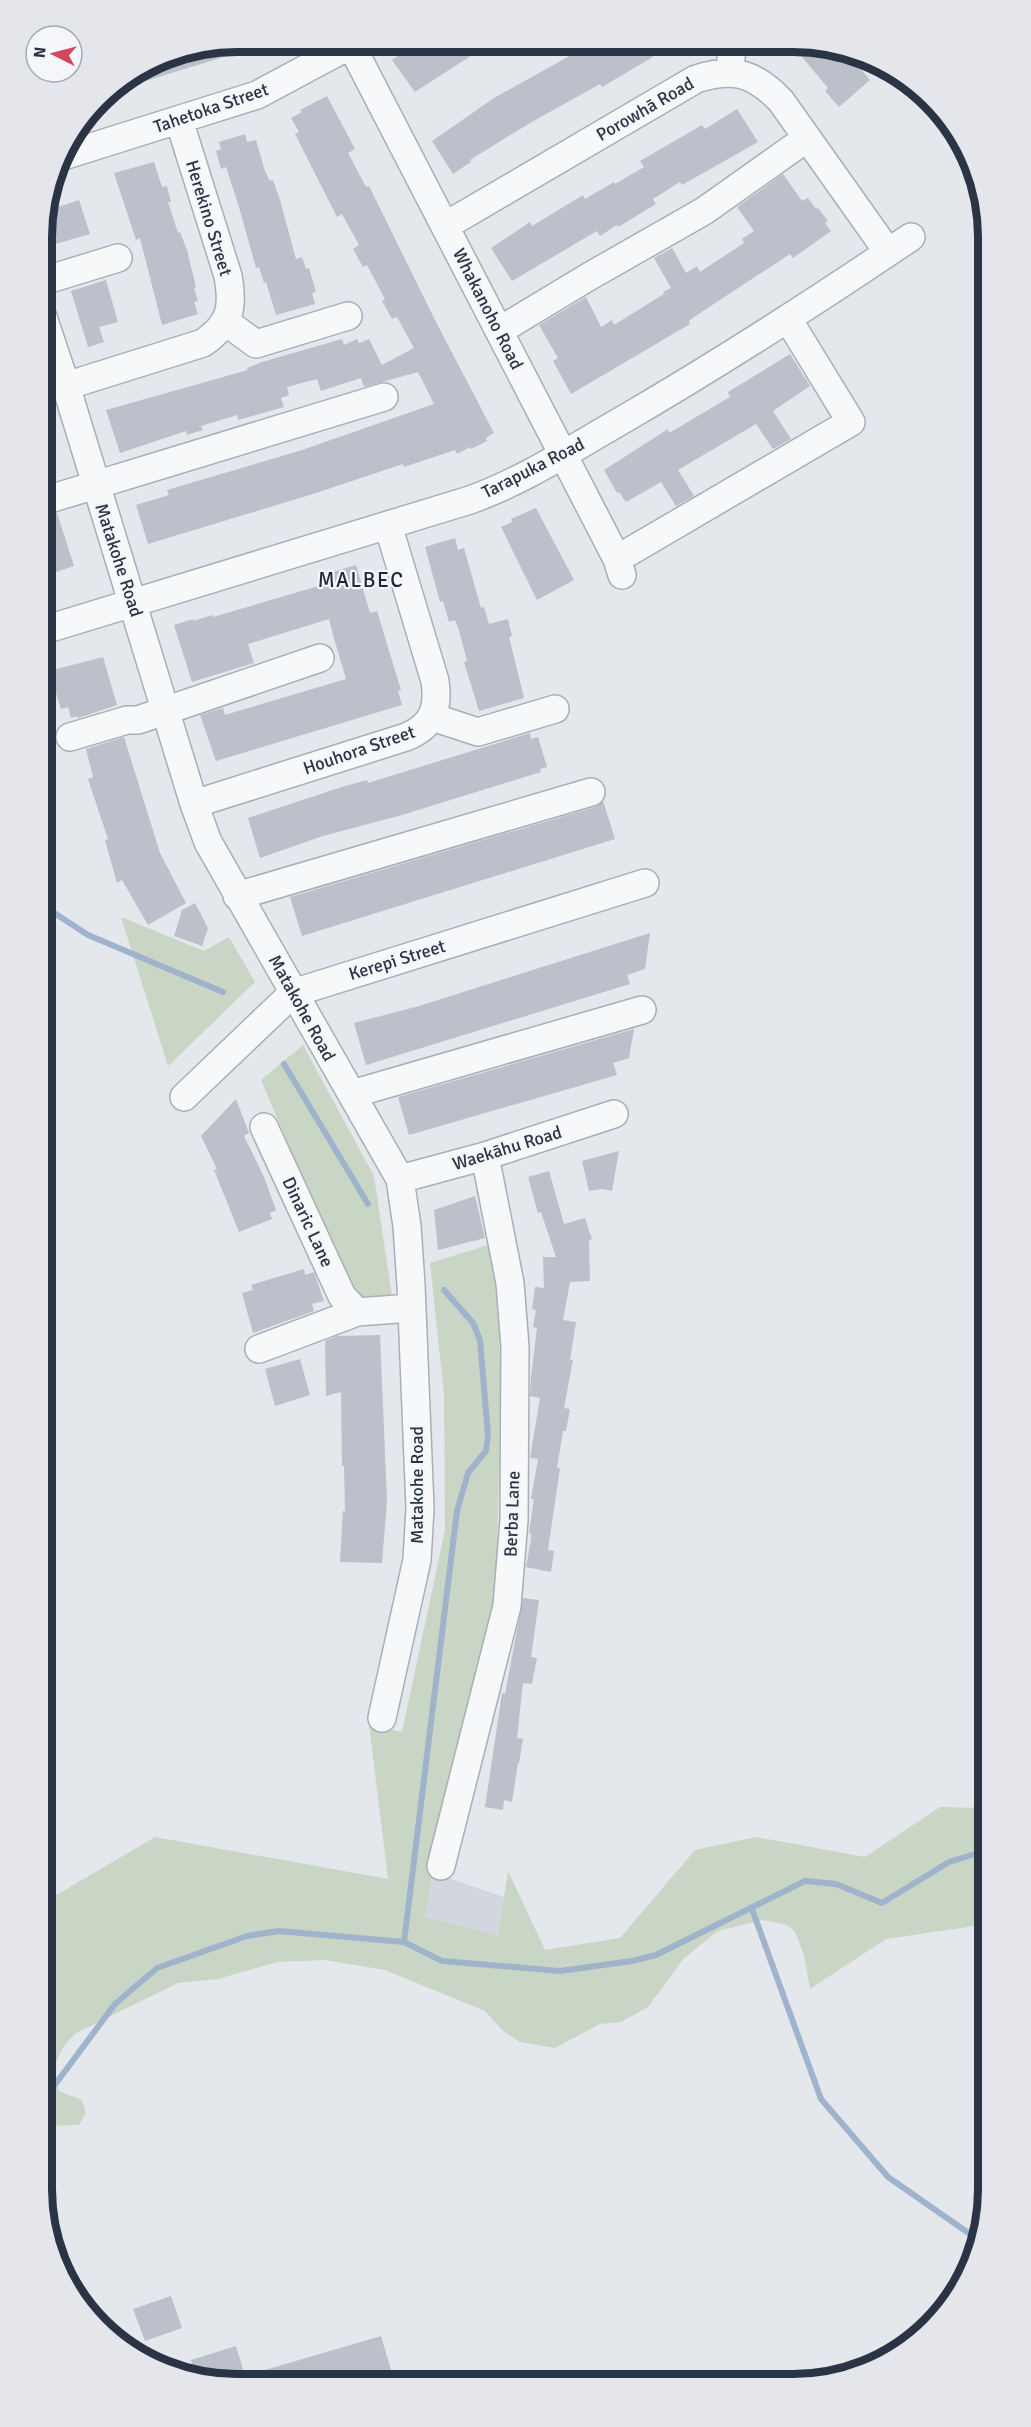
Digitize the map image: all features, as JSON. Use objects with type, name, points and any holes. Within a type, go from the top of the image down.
[{"type":"street","name":"Tahetoka Street","points":[[74,153],[257,95],[334,53]]},
{"type":"street","name":"Whakanoho Road","points":[[357,53],[619,567],[851,422],[788,319]]},
{"type":"street","points":[[730,72],[731,53]]},
{"type":"street","name":"Porowhā Road","points":[[445,226],[696,79],[715,73],[730,72],[752,76],[767,86],[781,101],[888,252]]},
{"type":"street","name":"Herekino Street","points":[[179,120],[228,276],[231,299],[226,322]]},
{"type":"street","points":[[499,332],[590,276],[704,212],[807,138]]},
{"type":"street","name":"Tarapuka Road","points":[[53,627],[492,492],[563,455],[709,370],[911,237]]},
{"type":"street","points":[[53,278],[118,258]]},
{"type":"street","points":[[66,386],[203,343],[226,322],[256,344],[348,316]]},
{"type":"street","name":"Matakohe Road","points":[[53,347],[194,804],[208,842],[400,1179],[407,1226],[420,1508],[417,1560],[382,1718]]},
{"type":"street","points":[[53,498],[384,397]]},
{"type":"street","name":"Houhora Street","points":[[194,804],[406,737],[419,732],[432,717],[436,706],[435,681],[388,525]]},
{"type":"street","points":[[70,737],[127,720],[138,720],[320,658]]},
{"type":"street","points":[[432,717],[478,732],[555,709]]},
{"type":"street","points":[[237,896],[591,792]]},
{"type":"street","name":"Kerepi Street","points":[[184,1097],[293,993],[645,883]]},
{"type":"street","points":[[352,1094],[642,1010]]},
{"type":"street","name":"Waekāhu Road","points":[[400,1179],[485,1156],[614,1114]]},
{"type":"street","name":"Dinaric Lane","points":[[264,1127],[342,1296],[357,1312]]},
{"type":"street","name":"Berba Lane","points":[[441,1866],[507,1606],[514,1520],[515,1347],[510,1283],[485,1156]]},
{"type":"street","points":[[259,1349],[357,1312],[411,1308]]},
{"type":"shaded area","points":[[434,1865],[448,1867],[451,1879],[504,1897],[498,1937],[425,1917]]},
{"type":"green space","points":[[121,917],[204,951],[229,937],[255,982],[168,1066]]},
{"type":"green space","points":[[303,1045],[374,1176],[393,1303],[362,1302],[341,1271],[261,1080]]},
{"type":"green space","points":[[495,1243],[501,1377],[496,1600],[434,1865],[425,1917],[498,1936],[508,1871],[545,1950],[620,1938],[695,1850],[756,1837],[865,1857],[940,1807],[978,1808],[978,1925],[886,1939],[810,1989],[804,1955],[795,1932],[787,1925],[763,1920],[718,1931],[684,1958],[648,2007],[621,2022],[600,2024],[555,2048],[520,2042],[503,2031],[485,2011],[385,1970],[325,1960],[277,1962],[218,1979],[178,1983],[76,2033],[70,2039],[57,2059],[56,2083],[59,2091],[82,2100],[86,2113],[79,2125],[53,2126],[53,1897],[155,1837],[388,1879],[369,1725],[402,1732],[445,1530],[444,1395],[430,1263]]},
{"type":"building","points":[[226,53],[230,55],[134,85],[145,77],[190,59]]},
{"type":"building","points":[[402,53],[475,53],[415,92],[392,60]]},
{"type":"building","points":[[575,53],[650,53],[653,57],[602,87],[600,84],[530,123],[470,160],[471,162],[453,174],[432,141],[494,98]]},
{"type":"building","points":[[799,53],[829,56],[857,65],[870,80],[839,107],[825,91],[828,88]]},
{"type":"building","points":[[327,96],[355,149],[348,153],[366,187],[369,186],[494,433],[486,438],[487,441],[457,454],[455,450],[404,467],[403,464],[148,544],[136,505],[169,495],[167,490],[302,450],[434,404],[418,372],[364,387],[361,378],[321,391],[317,379],[287,387],[289,395],[281,398],[284,407],[238,420],[237,415],[201,426],[203,430],[187,435],[186,431],[120,453],[106,410],[248,370],[247,368],[262,362],[342,339],[344,345],[357,339],[359,343],[369,339],[382,365],[414,348],[397,317],[392,319],[382,301],[385,299],[367,265],[363,267],[353,249],[359,245],[342,214],[337,217],[295,134],[299,132],[291,118],[302,112],[300,110]]},
{"type":"building","points":[[737,109],[758,142],[682,185],[680,182],[653,199],[656,204],[618,227],[617,225],[600,236],[597,231],[512,281],[491,248],[530,222],[532,226],[583,195],[585,199],[614,182],[615,184],[644,167],[640,161],[702,125],[705,129]]},
{"type":"building","points":[[245,134],[247,142],[256,140],[265,171],[270,181],[273,180],[296,259],[302,257],[306,269],[309,268],[316,292],[312,293],[315,304],[276,315],[266,282],[264,283],[259,267],[256,268],[226,167],[221,169],[216,151],[221,149],[219,142]]},
{"type":"building","points":[[154,162],[162,187],[167,186],[171,202],[168,202],[178,233],[180,232],[187,250],[198,301],[194,302],[198,314],[162,325],[140,238],[136,240],[114,173]]},
{"type":"building","points":[[783,174],[802,201],[808,198],[816,209],[818,208],[828,221],[825,223],[831,231],[793,258],[790,254],[694,317],[689,321],[690,324],[571,394],[553,361],[558,358],[539,325],[586,297],[601,327],[612,320],[614,325],[671,288],[654,258],[672,248],[686,273],[697,266],[700,272],[744,243],[742,239],[754,231],[737,207]]},
{"type":"building","points":[[79,200],[90,234],[55,244],[53,226],[55,208]]},
{"type":"building","points":[[106,280],[118,322],[99,327],[104,342],[88,347],[71,291]]},
{"type":"building","points":[[790,354],[810,386],[773,411],[791,439],[773,449],[756,424],[678,470],[694,496],[676,506],[661,482],[626,502],[619,492],[617,493],[604,470],[668,429],[669,433],[730,397],[728,392]]},
{"type":"building","points":[[536,508],[574,580],[537,600],[501,527],[512,522],[511,519]]},
{"type":"building","points":[[57,513],[74,566],[53,573],[53,514]]},
{"type":"building","points":[[455,538],[458,550],[464,548],[481,608],[484,607],[489,624],[508,619],[512,636],[509,637],[524,698],[479,711],[464,662],[467,661],[459,630],[455,620],[449,622],[443,601],[440,602],[425,547]]},
{"type":"building","points":[[356,565],[370,613],[377,611],[401,690],[398,691],[402,705],[216,761],[200,715],[223,708],[225,715],[346,679],[329,619],[248,644],[254,663],[192,682],[174,625],[212,615],[213,617],[322,585],[320,576]]},
{"type":"building","points":[[103,657],[117,705],[78,718],[77,716],[71,718],[68,707],[61,709],[53,684],[53,670]]},
{"type":"building","points":[[530,733],[531,739],[538,737],[547,767],[540,769],[541,772],[402,815],[323,836],[260,858],[248,818],[345,786],[367,780],[368,783]]},
{"type":"building","points":[[124,737],[160,853],[186,903],[148,925],[122,880],[117,883],[105,840],[108,839],[88,779],[93,777],[86,749]]},
{"type":"building","points":[[603,801],[615,839],[302,936],[290,897],[595,807]]},
{"type":"building","points":[[195,903],[208,928],[202,946],[174,936],[182,910]]},
{"type":"building","points":[[650,933],[645,969],[627,975],[630,984],[366,1065],[354,1023],[419,1006]]},
{"type":"building","points":[[634,1029],[629,1058],[613,1063],[617,1075],[409,1135],[398,1097]]},
{"type":"building","points":[[236,1099],[249,1133],[244,1136],[264,1177],[276,1210],[270,1213],[272,1219],[239,1232],[214,1170],[217,1169],[201,1136]]},
{"type":"building","points":[[619,1151],[612,1191],[602,1189],[589,1191],[582,1161]]},
{"type":"building","points":[[549,1171],[564,1224],[585,1218],[592,1239],[589,1240],[590,1281],[570,1282],[563,1320],[576,1322],[570,1360],[573,1360],[564,1408],[570,1409],[566,1431],[563,1431],[557,1468],[560,1468],[548,1550],[554,1551],[551,1572],[526,1567],[531,1540],[531,1533],[529,1533],[534,1499],[531,1499],[538,1459],[530,1458],[540,1398],[530,1396],[537,1328],[533,1327],[536,1310],[532,1309],[535,1287],[544,1288],[543,1257],[556,1257],[541,1212],[538,1213],[528,1177]]},
{"type":"building","points":[[475,1196],[485,1238],[438,1250],[434,1210]]},
{"type":"building","points":[[304,1269],[305,1275],[314,1272],[324,1301],[312,1304],[314,1311],[253,1333],[242,1293],[253,1290],[251,1285]]},
{"type":"building","points":[[380,1335],[387,1501],[382,1563],[340,1562],[343,1511],[345,1511],[341,1392],[326,1396],[325,1341],[337,1336]]},
{"type":"building","points":[[300,1359],[310,1395],[275,1406],[265,1369]]},
{"type":"building","points":[[523,1598],[539,1600],[531,1657],[537,1658],[532,1684],[523,1683],[517,1738],[523,1739],[512,1802],[504,1800],[503,1810],[485,1807],[502,1693],[505,1694]]},
{"type":"building","points":[[171,2296],[182,2328],[145,2341],[133,2309]]},
{"type":"building","points":[[381,2336],[392,2374],[252,2374]]},
{"type":"building","points":[[236,2346],[244,2374],[226,2374],[194,2369],[191,2360]]},
{"type":"waterway","points":[[53,912],[88,935],[223,992]]},
{"type":"waterway","points":[[284,1064],[368,1204]]},
{"type":"waterway","points":[[404,1942],[457,1511],[468,1473],[486,1451],[488,1435],[480,1340],[473,1323],[444,1290]]},
{"type":"waterway","points":[[53,2087],[115,2004],[157,1968],[247,1936],[279,1931],[404,1942],[442,1961],[560,1971],[632,1961],[656,1955],[805,1881],[836,1884],[882,1903],[949,1862],[978,1853]]},
{"type":"waterway","points":[[752,1909],[821,2099],[888,2177],[972,2236]]},
{"type":"district","name":"MALBEC","points":[[361,580]]}]
